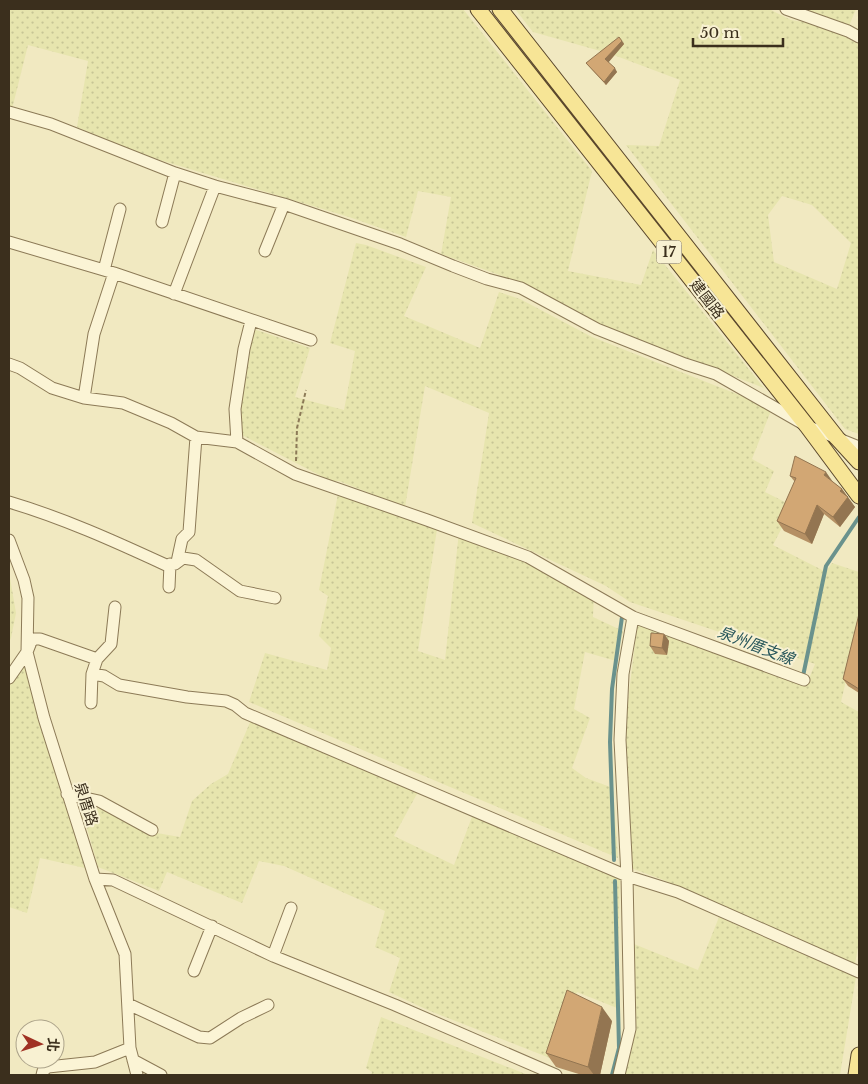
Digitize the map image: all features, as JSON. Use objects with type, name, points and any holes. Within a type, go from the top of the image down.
[{"type":"main road","name":"建國路","points":[[478,9],[808,426],[859,496]]},
{"type":"main road","name":"建國路","points":[[500,9],[838,438],[859,462]]},
{"type":"main road","points":[[856,1075],[859,1055]]},
{"type":"street","points":[[786,9],[848,31],[859,37]]},
{"type":"street","points":[[9,112],[51,124],[215,186],[284,204],[400,244],[462,270],[521,288],[597,329],[685,364],[716,374],[808,426],[859,447]]},
{"type":"street","points":[[162,222],[175,172]]},
{"type":"street","points":[[174,294],[215,186]]},
{"type":"street","points":[[265,252],[284,204]]},
{"type":"street","points":[[84,398],[94,334],[109,272],[120,209]]},
{"type":"street","points":[[9,242],[109,272],[311,340]]},
{"type":"street","points":[[236,442],[235,409],[244,348],[251,321]]},
{"type":"street","points":[[9,364],[20,368],[52,388],[84,398],[123,403],[171,423],[196,437],[236,442],[295,474],[528,557],[633,617],[804,680]]},
{"type":"street","points":[[169,587],[182,539],[189,532],[196,437]]},
{"type":"street","points":[[9,502],[46,513],[166,565],[183,558],[196,560],[240,591],[275,598]]},
{"type":"street","name":"泉厝路","points":[[9,540],[24,580],[28,598],[27,652],[44,718],[94,879],[125,954],[130,1048],[136,1075]]},
{"type":"street","points":[[91,703],[92,674],[97,659],[111,644],[115,607]]},
{"type":"street","points":[[619,1075],[630,1029],[627,876],[620,740],[623,674],[633,617]]},
{"type":"street","points":[[9,678],[27,652],[31,642],[40,639],[97,659]]},
{"type":"street","points":[[92,674],[104,676],[120,685],[187,697],[226,701],[235,705],[244,713],[627,876],[678,892],[859,972]]},
{"type":"street","points":[[67,794],[99,801],[152,830]]},
{"type":"street","points":[[94,879],[113,880],[273,956],[395,1005],[556,1075]]},
{"type":"street","points":[[273,956],[291,908]]},
{"type":"street","points":[[194,971],[212,926]]},
{"type":"street","points":[[128,1004],[198,1037],[210,1038],[241,1018],[268,1006]]},
{"type":"street","points":[[42,1075],[48,1066],[95,1062],[130,1048]]},
{"type":"street","points":[[133,1060],[161,1075]]},
{"type":"path","points":[[295,474],[297,428],[306,390]]},
{"type":"shaded area","points":[[9,9],[463,9],[592,171],[568,271],[641,285],[653,250],[764,388],[601,325],[530,286],[441,254],[451,197],[418,191],[406,237],[349,217],[140,154],[77,127],[88,61],[28,45],[12,109],[9,108]]},
{"type":"shaded area","points":[[515,9],[769,9],[791,20],[822,25],[859,44],[859,434],[845,429],[626,145],[659,146],[680,80],[611,54],[533,32]],"holes":[[[782,196],[812,205],[851,243],[837,289],[774,262],[768,215]]]},
{"type":"shaded area","points":[[794,9],[856,9],[849,26]]},
{"type":"shaded area","points":[[356,243],[426,267],[404,316],[480,348],[499,292],[520,299],[592,337],[772,408],[752,459],[774,471],[765,492],[793,506],[773,545],[826,572],[832,563],[859,572],[859,624],[841,702],[859,712],[859,941],[855,964],[666,881],[631,868],[625,749],[627,709],[638,619],[808,681],[815,664],[630,602],[606,586],[472,523],[489,413],[425,386],[405,507],[339,481],[331,481],[238,433],[238,401],[245,380],[253,329],[310,348],[295,397],[344,410],[355,351],[330,343]]},
{"type":"shaded area","points":[[339,489],[438,523],[418,651],[445,660],[459,532],[594,594],[593,617],[623,631],[616,661],[585,652],[574,709],[590,718],[572,768],[586,778],[613,788],[618,858],[249,702],[265,653],[327,670],[331,648],[319,636],[328,596],[319,590]]},
{"type":"shaded area","points":[[9,572],[16,613],[9,642]]},
{"type":"shaded area","points":[[22,655],[85,868],[40,858],[27,913],[9,907],[9,674]]},
{"type":"shaded area","points":[[251,720],[419,790],[394,836],[454,865],[473,814],[620,875],[617,1008],[577,992],[555,1060],[430,1011],[389,992],[400,958],[375,947],[385,911],[284,866],[259,861],[242,903],[167,872],[159,891],[98,867],[81,807],[96,808],[116,814],[151,832],[180,837],[192,801],[211,784],[228,774]]},
{"type":"shaded area","points":[[719,917],[856,977],[840,1075],[625,1075],[634,1028],[634,944],[698,970]]},
{"type":"shaded area","points":[[381,1017],[528,1075],[371,1075],[372,1072],[366,1068]]},
{"type":"building","points":[[619,37],[622,41],[605,59],[615,68],[604,82],[586,63]]},
{"type":"building","points":[[795,456],[826,472],[824,475],[842,489],[840,491],[848,497],[833,517],[817,505],[805,534],[777,521],[796,478],[790,476]]},
{"type":"building","points":[[859,614],[859,689],[843,679]]},
{"type":"building","points":[[651,633],[664,634],[662,648],[650,646]]},
{"type":"building","points":[[567,990],[602,1007],[588,1067],[546,1053]]},
{"type":"waterway","name":"泉州厝支線","points":[[803,676],[826,566],[859,517]]},
{"type":"waterway","name":"泉州厝支線","points":[[614,860],[610,742],[612,689],[622,617]]},
{"type":"waterway","name":"泉州厝支線","points":[[612,1075],[619,1048],[615,881]]}]
